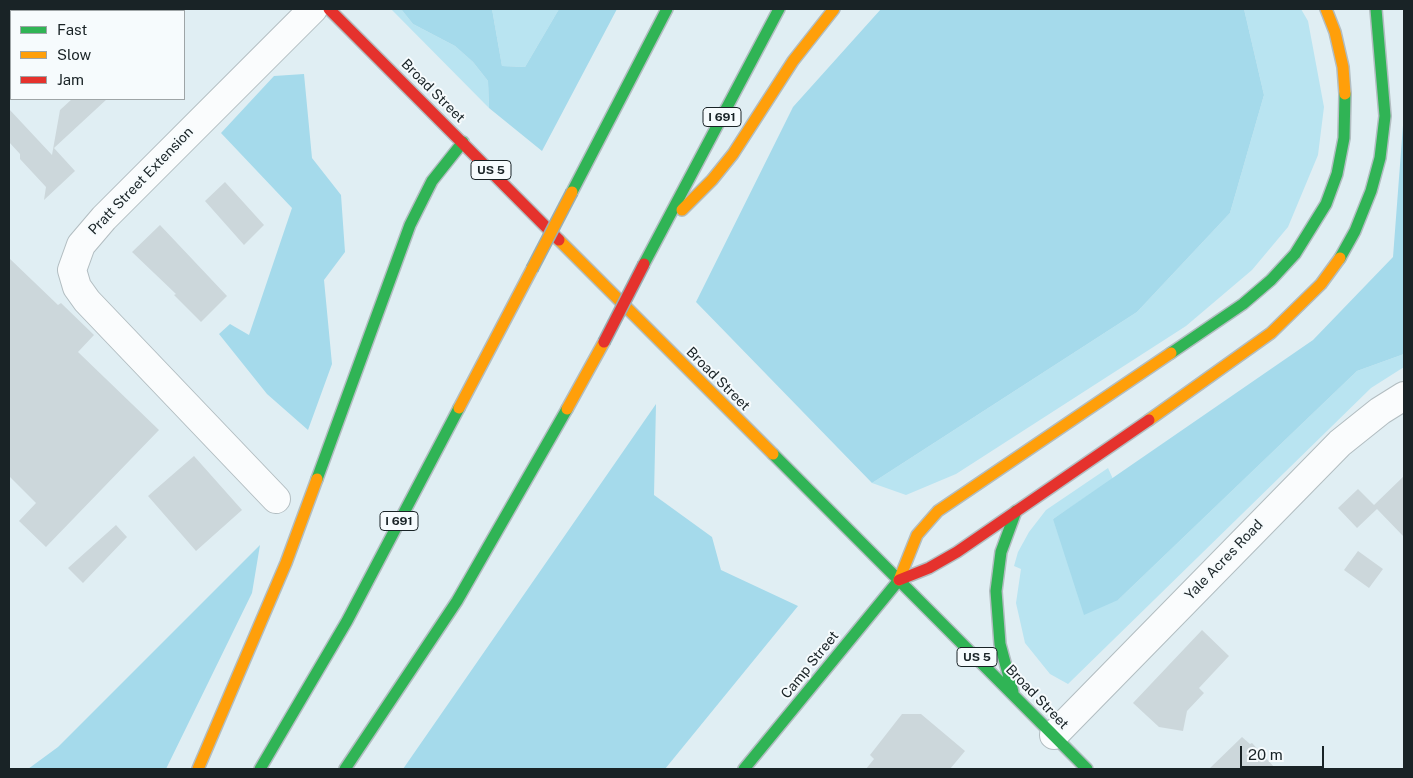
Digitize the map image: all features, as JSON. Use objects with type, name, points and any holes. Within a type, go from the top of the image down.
[{"type":"main road","name":"Broad Street","points":[[329,9],[463,142],[771,455],[1013,692],[1087,769]]},
{"type":"main road","name":"I 691","points":[[260,769],[333,645],[667,9]]},
{"type":"main road","name":"I 691","points":[[345,769],[457,601],[533,471],[604,342],[779,9]]},
{"type":"main road","points":[[664,226],[724,166],[793,61],[834,9]]},
{"type":"main road","points":[[899,580],[917,535],[938,511],[1242,304],[1271,280],[1295,254],[1309,235],[1326,204],[1337,174],[1344,138],[1346,102],[1343,67],[1335,32],[1326,9]]},
{"type":"main road","points":[[899,580],[944,560],[1250,350],[1300,306],[1334,268],[1350,242],[1364,211],[1374,181],[1382,146],[1385,116],[1376,9]]},
{"type":"main road","points":[[198,769],[228,704],[283,572],[410,225],[423,195],[463,142]]},
{"type":"main road","points":[[1013,692],[1000,644],[996,591],[1001,552],[1016,511]]},
{"type":"main road","name":"Camp Street","points":[[744,769],[899,580]]},
{"type":"street","name":"Pratt Street Extension","points":[[276,499],[87,301],[77,287],[72,270],[81,245],[104,218],[313,9]]},
{"type":"street","name":"Yale Acres Road","points":[[1054,735],[1340,443],[1380,411],[1404,396]]},
{"type":"shaded area","points":[[391,9],[401,9],[413,24],[455,46],[473,62],[488,81],[489,108]]},
{"type":"shaded area","points":[[401,9],[492,9],[502,66],[525,67],[559,9],[617,9],[542,151],[489,108],[488,81],[473,62],[455,46],[413,24]]},
{"type":"shaded area","points":[[492,9],[559,9],[525,67],[502,66]]},
{"type":"shaded area","points":[[881,9],[1244,9],[1264,95],[1230,213],[1137,312],[872,483],[696,302],[793,107]]},
{"type":"shaded area","points":[[1244,9],[1301,9],[1308,21],[1324,107],[1318,155],[1288,227],[1252,270],[1186,326],[956,474],[906,495],[872,483],[1137,312],[1230,213],[1264,95]]},
{"type":"shaded area","points":[[304,74],[312,158],[341,195],[345,252],[324,280],[332,364],[308,430],[267,394],[219,334],[230,324],[249,335],[292,208],[221,133],[274,76]]},
{"type":"shaded area","points":[[1404,112],[1404,354],[1357,371],[1118,600],[1084,615],[1053,519],[1313,340],[1393,257]]},
{"type":"shaded area","points":[[1404,354],[1404,367],[1371,388],[1068,684],[1050,674],[1025,643],[1016,603],[1021,569],[1014,566],[1018,552],[1029,532],[1046,510],[1108,468],[1113,479],[1053,519],[1118,600],[1357,371]]},
{"type":"shaded area","points":[[656,404],[654,495],[712,537],[721,570],[798,606],[665,769],[403,769]]},
{"type":"shaded area","points":[[260,545],[252,593],[166,769],[28,769],[58,747]]},
{"type":"building","points":[[71,100],[106,100],[54,148],[75,171],[44,200],[46,187],[20,159],[20,154],[9,142],[9,109],[52,155],[60,110]]},
{"type":"building","points":[[225,182],[264,225],[244,245],[205,201]]},
{"type":"building","points":[[160,225],[227,296],[201,322],[174,295],[176,294],[132,252]]},
{"type":"building","points":[[9,258],[58,305],[61,303],[94,335],[78,352],[159,430],[46,547],[19,521],[36,503],[9,476]]},
{"type":"building","points":[[194,456],[242,510],[196,551],[148,496]]},
{"type":"building","points":[[1404,476],[1404,537],[1377,509],[1357,528],[1338,508],[1358,489],[1374,505]]},
{"type":"building","points":[[116,525],[127,537],[83,583],[68,568]]},
{"type":"building","points":[[1358,551],[1383,569],[1369,588],[1344,570]]},
{"type":"building","points":[[1202,630],[1229,656],[1199,688],[1204,693],[1187,711],[1183,731],[1159,727],[1133,703]]},
{"type":"building","points":[[902,714],[921,714],[965,751],[950,769],[866,769],[874,759],[870,755]]},
{"type":"building","points":[[1242,737],[1250,744],[1252,743],[1276,769],[1209,769]]},
{"type":"traffic: fast","points":[[572,192],[667,9]]},
{"type":"traffic: fast","points":[[644,264],[779,9]]},
{"type":"traffic: fast","points":[[1340,258],[1355,231],[1371,191],[1380,158],[1385,116],[1376,9]]},
{"type":"traffic: fast","points":[[1171,353],[1243,304],[1271,280],[1295,254],[1326,204],[1337,174],[1344,138],[1345,94]]},
{"type":"traffic: fast","points":[[317,479],[410,225],[432,181],[463,142]]},
{"type":"traffic: fast","points":[[260,769],[347,621],[459,408]]},
{"type":"traffic: fast","points":[[345,769],[457,601],[567,409]]},
{"type":"traffic: fast","points":[[773,454],[1087,769]]},
{"type":"traffic: fast","points":[[1013,692],[1000,644],[996,591],[1001,552],[1016,511]]},
{"type":"traffic: fast","points":[[744,769],[899,580]]},
{"type":"traffic: slow","points":[[682,210],[712,180],[733,154],[793,61],[834,9]]},
{"type":"traffic: slow","points":[[1326,9],[1335,32],[1343,67],[1345,94]]},
{"type":"traffic: slow","points":[[532,269],[572,192]]},
{"type":"traffic: slow","points":[[559,240],[773,454]]},
{"type":"traffic: slow","points":[[1149,420],[1271,333],[1321,284],[1340,258]]},
{"type":"traffic: slow","points":[[459,408],[532,269]]},
{"type":"traffic: slow","points":[[567,409],[604,342]]},
{"type":"traffic: slow","points":[[899,580],[917,535],[938,511],[1171,353]]},
{"type":"traffic: slow","points":[[198,769],[286,563],[317,479]]},
{"type":"traffic: jam","points":[[329,9],[559,240]]},
{"type":"traffic: jam","points":[[604,342],[644,264]]},
{"type":"traffic: jam","points":[[899,580],[929,568],[957,552],[1149,420]]}]
